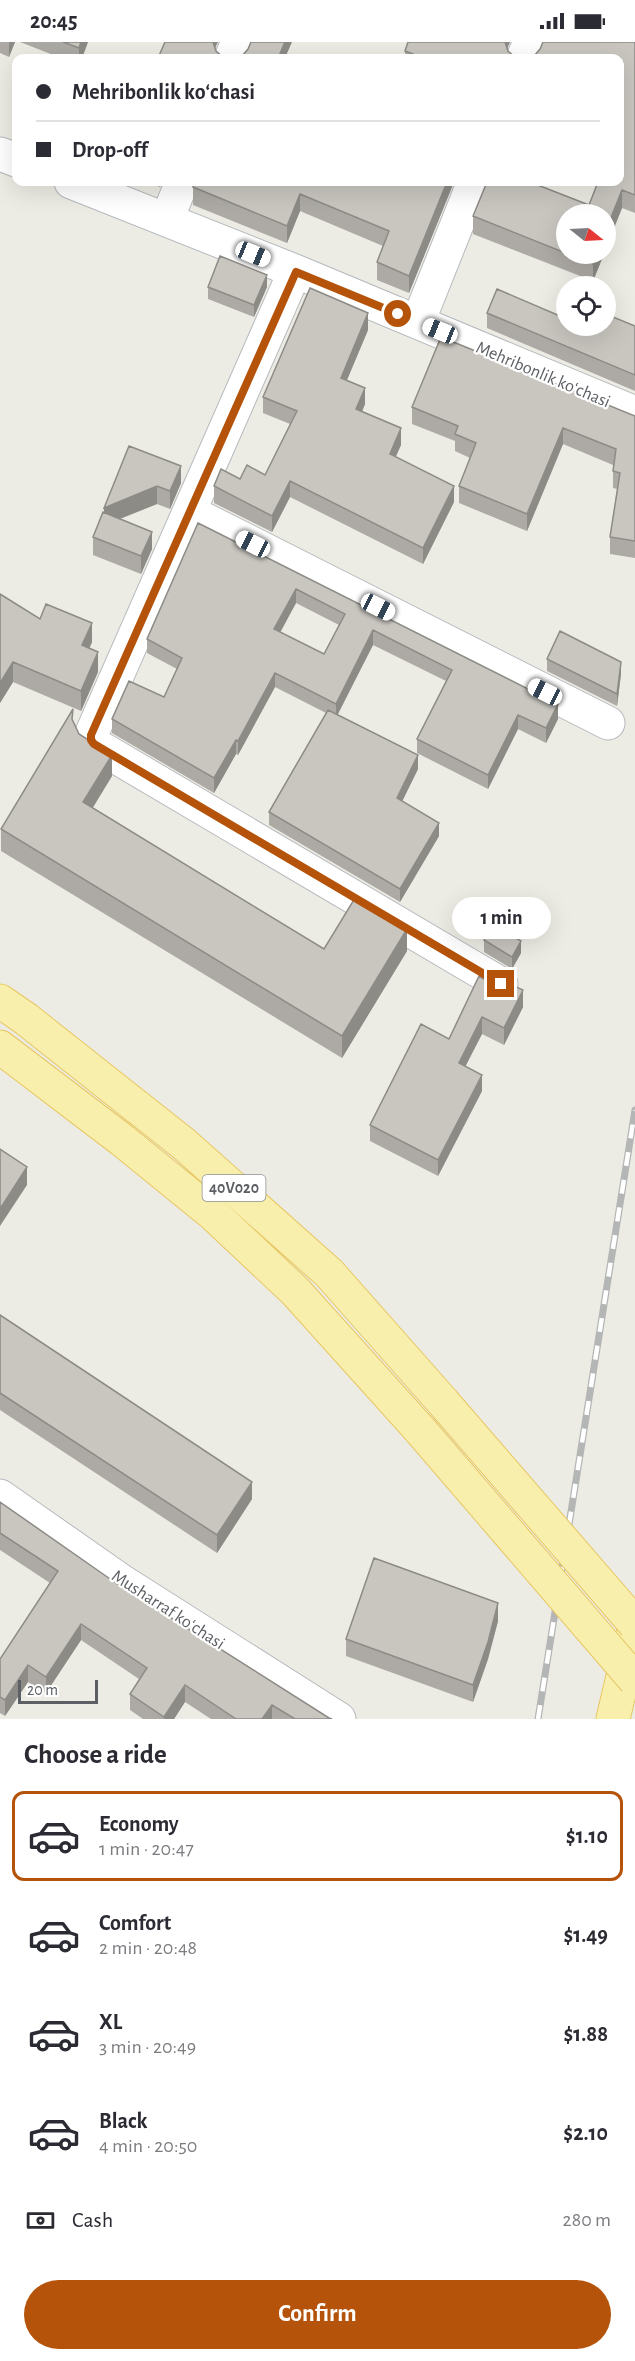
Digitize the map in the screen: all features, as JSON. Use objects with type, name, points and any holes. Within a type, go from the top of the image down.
[{"type":"main road","name":"40V020","points":[[0,1001],[184,1144],[329,1273],[635,1624]]},
{"type":"main road","name":"40V020","points":[[0,1047],[122,1140],[213,1214],[295,1291],[421,1431],[635,1680]]},
{"type":"main road","points":[[613,1719],[635,1624]]},
{"type":"street","name":"Mehribonlik koʻchasi","points":[[81,186],[167,219],[635,413]]},
{"type":"street","points":[[167,219],[180,186]]},
{"type":"street","points":[[418,322],[472,186]]},
{"type":"street","points":[[296,272],[91,735],[91,740],[94,744],[501,984]]},
{"type":"street","points":[[190,512],[608,723]]},
{"type":"street","name":"Musharraf koʻchasi","points":[[0,1496],[123,1582],[339,1719]]},
{"type":"building","points":[[63,42],[81,42],[79,48]]},
{"type":"building","points":[[165,42],[213,42],[220,54],[160,54]]},
{"type":"building","points":[[251,42],[285,42],[280,54],[244,54]]},
{"type":"building","points":[[408,42],[505,42],[512,54],[413,54],[405,51]]},
{"type":"building","points":[[543,42],[635,42],[635,195],[622,190],[616,205],[589,204],[596,186],[624,186],[624,54],[536,54]]},
{"type":"building","points":[[445,186],[409,276],[377,262],[389,231],[300,194],[287,226],[193,187]]},
{"type":"building","points":[[485,186],[540,186],[586,204],[556,204],[556,250],[473,216]]},
{"type":"building","points":[[220,256],[267,275],[254,305],[208,287]]},
{"type":"building","points":[[310,288],[368,313],[341,378],[365,388],[356,409],[401,428],[390,454],[454,486],[423,548],[290,481],[272,516],[214,486],[221,469],[240,479],[247,465],[265,475],[297,411],[263,397]]},
{"type":"building","points":[[497,289],[556,314],[556,336],[616,336],[616,318],[635,326],[635,375],[487,313]]},
{"type":"building","points":[[441,337],[635,416],[635,541],[610,537],[620,473],[613,471],[616,449],[563,428],[527,514],[459,486],[476,443],[455,434],[458,426],[412,407]]},
{"type":"building","points":[[129,446],[181,466],[170,491],[157,486],[104,508]]},
{"type":"building","points":[[103,512],[152,532],[141,556],[93,537]]},
{"type":"building","points":[[198,523],[558,704],[546,728],[518,715],[488,775],[417,739],[452,670],[373,630],[336,704],[275,673],[238,741],[236,740],[214,778],[112,719],[129,681],[164,697],[182,658],[147,639]],"holes":[[[296,589],[345,614],[324,654],[274,629]]]},
{"type":"building","points":[[0,594],[40,619],[46,604],[92,623],[82,645],[98,652],[81,691],[13,662],[0,683]]},
{"type":"building","points":[[560,631],[621,662],[617,694],[547,659]]},
{"type":"building","points":[[73,709],[72,719],[79,734],[112,755],[83,802],[324,949],[355,898],[407,929],[342,1036],[1,829]]},
{"type":"building","points":[[328,710],[418,755],[397,798],[439,823],[400,889],[269,812]]},
{"type":"building","points":[[494,925],[521,941],[512,957],[484,940]]},
{"type":"building","points":[[479,976],[492,984],[501,986],[510,984],[523,990],[504,1028],[482,1017],[459,1063],[482,1075],[438,1160],[370,1125],[421,1024],[449,1039]]},
{"type":"building","points":[[0,1149],[27,1167],[0,1209]]},
{"type":"building","points":[[0,1315],[252,1482],[217,1535],[0,1393]]},
{"type":"building","points":[[0,1502],[113,1581],[332,1719],[295,1719],[272,1705],[262,1719],[236,1719],[185,1685],[164,1717],[130,1694],[147,1668],[81,1624],[46,1677],[28,1665],[5,1700],[0,1697],[0,1659],[58,1571],[0,1533]]},
{"type":"building","points":[[374,1558],[498,1603],[488,1642],[473,1685],[346,1639]]},
{"type":"railway","points":[[538,1719],[635,1110]]},
{"type":"route","points":[[398,314],[296,272],[91,735],[91,740],[94,744],[501,984]]}]
